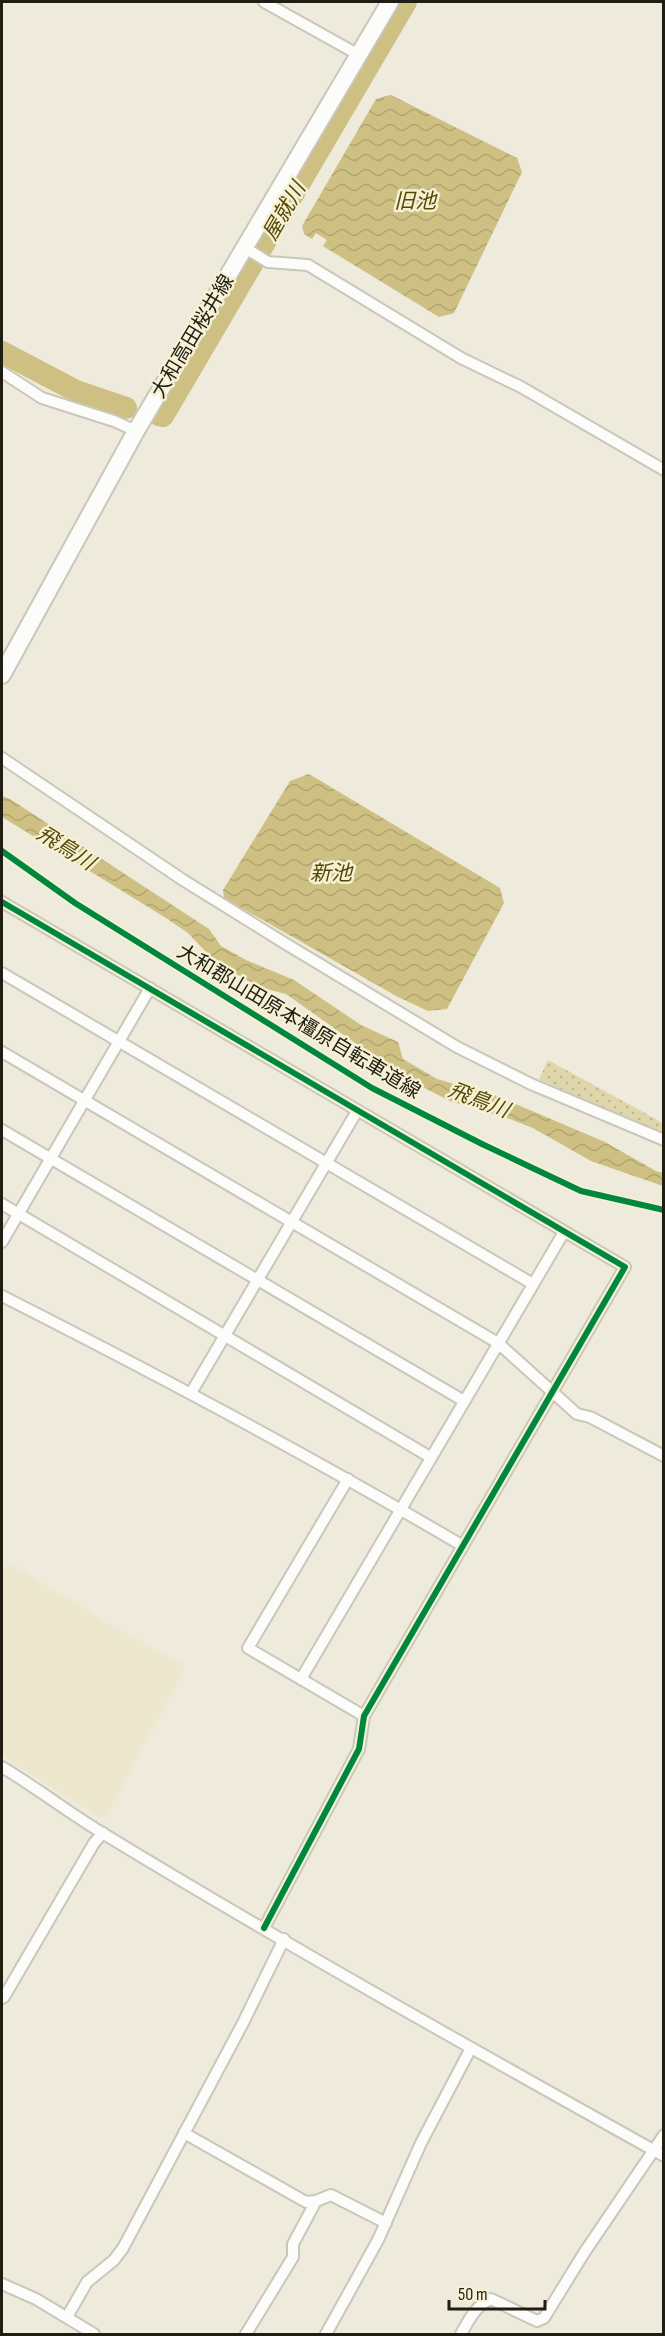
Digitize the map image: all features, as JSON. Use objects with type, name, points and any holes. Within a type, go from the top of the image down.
[{"type":"main road","name":"大和高田桜井線","points":[[2,675],[136,431],[254,254],[359,55],[390,2]]},
{"type":"street","points":[[264,2],[359,55]]},
{"type":"street","points":[[254,254],[268,262],[308,265],[461,358],[521,387],[663,470]]},
{"type":"street","points":[[2,372],[42,398],[114,421],[136,431]]},
{"type":"street","points":[[2,758],[183,880],[457,1047],[531,1084],[663,1140]]},
{"type":"street","points":[[2,902],[625,1268],[364,1716],[359,1749],[264,1928]]},
{"type":"street","points":[[2,973],[533,1284]]},
{"type":"street","points":[[2,1242],[150,988]]},
{"type":"street","points":[[2,1052],[498,1343],[577,1414],[590,1417],[663,1456]]},
{"type":"street","points":[[191,1393],[357,1111]]},
{"type":"street","points":[[2,1130],[464,1401]]},
{"type":"street","points":[[2,1204],[430,1458]]},
{"type":"street","points":[[301,1679],[564,1232]]},
{"type":"street","points":[[2,1296],[191,1393],[464,1546]]},
{"type":"street","points":[[348,1479],[249,1648],[364,1716]]},
{"type":"street","points":[[2,1767],[103,1833],[264,1928],[471,2048],[659,2153]]},
{"type":"street","points":[[2,1998],[94,1843],[103,1833]]},
{"type":"street","points":[[67,2317],[87,2282],[114,2260],[123,2248],[243,2023],[284,1939]]},
{"type":"street","points":[[326,2334],[378,2240],[421,2143],[471,2048]]},
{"type":"street","points":[[184,2133],[306,2202],[331,2195],[386,2223]]},
{"type":"street","points":[[461,2334],[474,2311],[490,2299],[537,2321],[544,2318],[584,2253],[659,2153],[663,2135]]},
{"type":"street","points":[[246,2334],[293,2258],[293,2244],[316,2201]]},
{"type":"street","points":[[2,2284],[36,2300],[94,2334]]},
{"type":"shaded area","points":[[548,1060],[663,1123],[663,1133],[585,1101],[539,1079]]},
{"type":"shaded area","points":[[13,1565],[114,1627],[183,1664],[184,1670],[105,1818],[100,1818],[2,1755],[2,1569]]},
{"type":"water","name":"旧池","points":[[391,95],[517,158],[522,172],[454,313],[439,317],[323,246],[327,240],[316,233],[312,239],[304,234],[302,226],[376,99]]},
{"type":"water","name":"新池","points":[[309,774],[500,888],[504,903],[447,1009],[428,1011],[398,997],[224,898],[223,890],[290,781]]},
{"type":"water","name":"飛鳥川","points":[[2,796],[10,799],[209,929],[221,946],[246,960],[294,980],[361,1025],[398,1042],[403,1059],[437,1079],[497,1096],[605,1142],[663,1173],[663,1186],[591,1161],[533,1128],[450,1101],[403,1077],[286,994],[262,988],[229,970],[204,950],[188,933],[166,918],[2,817]]},
{"type":"waterway","name":"屋就川","points":[[159,415],[163,416],[406,2]]},
{"type":"waterway","name":"屋就川","points":[[2,352],[76,391],[126,408]]},
{"type":"cycle path","name":"大和郡山田原本橿原自転車道線","points":[[2,851],[75,903],[372,1088],[581,1191],[664,1210]]},
{"type":"cycle path","points":[[2,902],[625,1267],[364,1716],[359,1749],[264,1928]]}]
